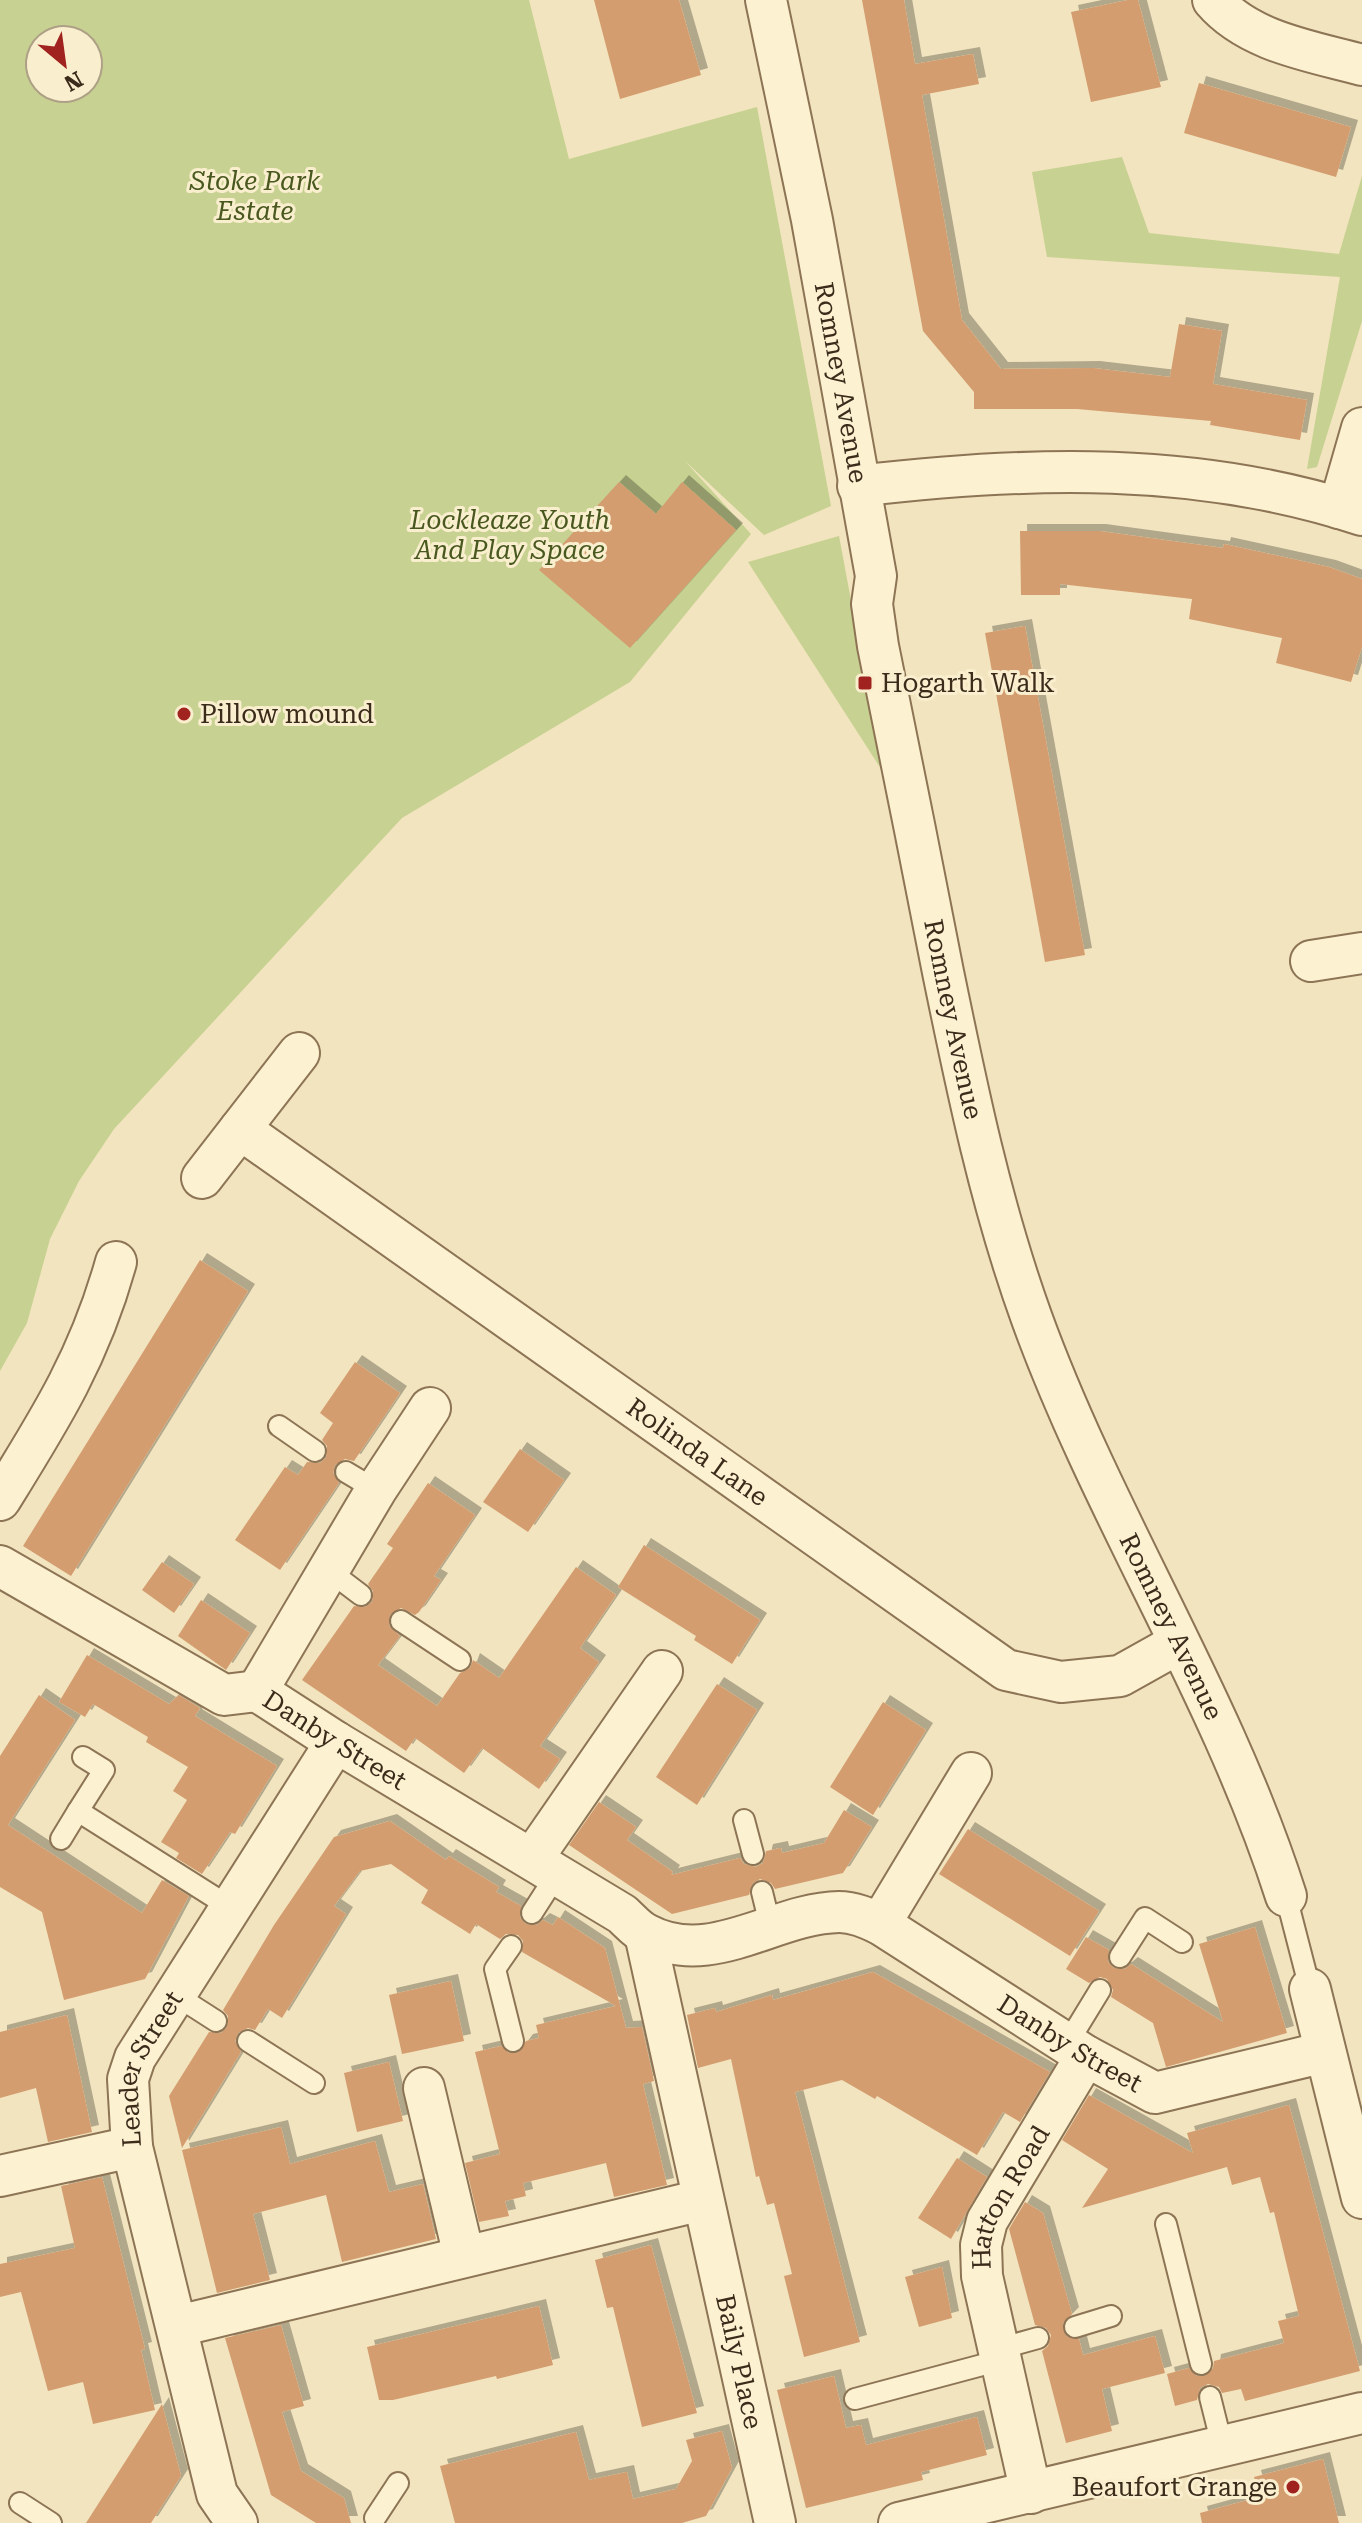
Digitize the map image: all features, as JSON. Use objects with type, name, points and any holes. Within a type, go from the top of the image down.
[{"type":"street","name":"Romney Avenue","points":[[766,0],[812,220],[876,576],[872,604],[878,646],[956,1034],[999,1222],[1032,1320],[1086,1455],[1244,1783],[1286,1896]]},
{"type":"street","points":[[1213,0],[1250,30],[1285,44],[1362,65]]},
{"type":"street","points":[[858,486],[966,473],[1083,470],[1226,482],[1351,512],[1362,428]]},
{"type":"street","points":[[1311,961],[1362,953]]},
{"type":"street","points":[[202,1178],[299,1053]]},
{"type":"street","name":"Rolinda Lane","points":[[240,1129],[1006,1670],[1061,1682],[1120,1676],[1179,1643]]},
{"type":"street","points":[[0,1500],[64,1398],[100,1320],[116,1262]]},
{"type":"street","name":"Danby Street","points":[[430,1408],[361,1481],[328,1570],[257,1691],[622,1914],[645,1934],[690,1948],[766,1911],[841,1912],[880,1924],[1077,2050],[1155,2093],[1325,2052]]},
{"type":"street","points":[[0,1566],[224,1695],[257,1691]]},
{"type":"street","points":[[545,1867],[662,1671]]},
{"type":"street","name":"Leader Street","points":[[218,2513],[178,2326],[132,2147],[128,2079],[135,2058],[233,1909],[336,1742]]},
{"type":"street","points":[[880,1924],[971,1773]]},
{"type":"street","name":"Baily Place","points":[[645,1934],[775,2523]]},
{"type":"street","points":[[1310,1989],[1361,2186]]},
{"type":"street","name":"Hatton Road","points":[[1031,2493],[982,2276],[981,2245],[987,2221],[1077,2050]]},
{"type":"street","points":[[424,2088],[464,2256]]},
{"type":"street","points":[[0,2176],[132,2147]]},
{"type":"street","points":[[178,2326],[702,2200]]},
{"type":"street","points":[[920,2521],[1362,2413]]},
{"type":"lane","points":[[279,1426],[315,1451]]},
{"type":"lane","points":[[328,1570],[361,1595]]},
{"type":"lane","points":[[401,1621],[460,1660]]},
{"type":"lane","points":[[61,1839],[104,1770],[83,1757]]},
{"type":"lane","points":[[78,1811],[233,1909]]},
{"type":"lane","points":[[744,1820],[753,1854]]},
{"type":"lane","points":[[532,1913],[545,1867]]},
{"type":"lane","name":"Romney Avenue","points":[[1286,1896],[1310,1989]]},
{"type":"lane","points":[[1120,1957],[1145,1918],[1182,1942]]},
{"type":"lane","points":[[511,1946],[495,1969],[513,2041]]},
{"type":"lane","points":[[1077,2050],[1100,1990]]},
{"type":"lane","points":[[177,1996],[216,2021]]},
{"type":"lane","points":[[248,2041],[314,2083]]},
{"type":"lane","points":[[1166,2224],[1201,2364]]},
{"type":"lane","points":[[1075,2327],[1111,2316]]},
{"type":"lane","points":[[855,2399],[1000,2355],[1038,2338]]},
{"type":"lane","points":[[1210,2397],[1222,2445]]},
{"type":"lane","points":[[375,2518],[398,2483]]},
{"type":"lane","points":[[20,2503],[51,2523]]},
{"type":"green space","name":"Stoke Park Estate","points":[[0,0],[529,0],[569,159],[757,107],[831,506],[764,535],[685,461],[751,534],[630,682],[402,818],[114,1129],[79,1181],[50,1239],[27,1323],[0,1371]]},
{"type":"green space","points":[[1122,157],[1149,233],[1339,254],[1362,176],[1362,321],[1317,467],[1307,469],[1340,277],[1047,257],[1032,172]]},
{"type":"green space","points":[[839,536],[883,772],[748,562]]},
{"type":"building","points":[[594,0],[679,0],[701,75],[620,99]]},
{"type":"building","points":[[862,0],[904,0],[915,64],[973,54],[979,84],[922,95],[962,320],[1001,369],[1093,368],[1170,377],[1179,324],[1222,331],[1213,384],[1307,400],[1300,440],[1210,425],[1211,421],[1077,409],[974,409],[974,392],[923,331]]},
{"type":"building","points":[[1138,0],[1161,87],[1091,102],[1071,12]]},
{"type":"building","points":[[1199,83],[1351,127],[1336,177],[1184,133]]},
{"type":"building","points":[[619,482],[656,514],[682,482],[736,530],[630,648],[539,570]]},
{"type":"building","points":[[1020,531],[1099,531],[1223,548],[1224,544],[1329,567],[1362,579],[1362,647],[1351,682],[1276,663],[1282,638],[1189,619],[1192,599],[1060,584],[1060,595],[1021,595]]},
{"type":"building","points":[[1025,626],[1085,955],[1045,962],[985,633]]},
{"type":"building","points":[[200,1260],[248,1291],[71,1576],[23,1546]]},
{"type":"building","points":[[355,1362],[400,1393],[354,1461],[345,1459],[335,1465],[333,1473],[339,1483],[280,1570],[235,1540],[285,1467],[298,1475],[307,1462],[320,1463],[326,1458],[327,1446],[322,1440],[333,1423],[320,1413]]},
{"type":"building","points":[[520,1449],[564,1480],[528,1532],[483,1502]]},
{"type":"building","points":[[428,1483],[475,1515],[434,1576],[441,1580],[419,1612],[415,1615],[401,1608],[390,1615],[389,1626],[400,1636],[378,1665],[437,1706],[460,1673],[470,1668],[473,1660],[499,1678],[576,1567],[616,1595],[580,1648],[599,1662],[540,1746],[560,1759],[539,1789],[482,1748],[464,1773],[415,1738],[406,1751],[302,1680],[354,1606],[365,1607],[372,1602],[373,1591],[368,1584],[393,1548],[387,1544]]},
{"type":"building","points":[[644,1545],[760,1620],[732,1664],[694,1640],[696,1636],[618,1587]]},
{"type":"building","points":[[162,1562],[194,1584],[174,1613],[142,1590]]},
{"type":"building","points":[[201,1600],[250,1633],[226,1670],[178,1636]]},
{"type":"building","points":[[87,1655],[169,1704],[179,1695],[200,1708],[195,1716],[277,1766],[235,1834],[230,1832],[202,1874],[176,1858],[179,1853],[161,1842],[187,1800],[173,1791],[188,1767],[146,1742],[148,1737],[93,1704],[85,1717],[59,1702]]},
{"type":"building","points":[[717,1684],[757,1710],[697,1805],[656,1777]]},
{"type":"building","points":[[39,1695],[75,1720],[8,1825],[142,1913],[162,1880],[189,1896],[145,1979],[64,2000],[42,1912],[0,1887],[0,1756]]},
{"type":"building","points":[[883,1702],[926,1730],[873,1815],[830,1787]]},
{"type":"building","points":[[599,1802],[636,1827],[627,1840],[673,1872],[671,1875],[740,1858],[744,1864],[756,1867],[763,1863],[766,1851],[781,1848],[782,1853],[824,1843],[844,1810],[872,1827],[843,1873],[775,1889],[771,1883],[760,1879],[753,1883],[749,1895],[672,1914],[569,1845]]},
{"type":"building","points":[[390,1821],[446,1860],[449,1856],[499,1887],[496,1892],[521,1906],[520,1918],[526,1924],[537,1925],[543,1920],[553,1925],[558,1917],[605,1948],[626,2028],[642,2027],[654,2081],[643,2084],[667,2185],[614,2197],[606,2163],[523,2183],[526,2196],[505,2201],[509,2216],[479,2222],[465,2163],[500,2154],[475,2052],[501,2046],[509,2053],[517,2053],[526,2041],[539,2038],[536,2025],[616,2006],[522,1952],[523,1941],[518,1935],[506,1934],[500,1939],[476,1924],[470,1934],[421,1903],[428,1890],[391,1864],[360,1871],[334,1906],[346,1914],[282,2018],[268,2009],[255,2030],[248,2028],[238,2033],[235,2041],[241,2052],[182,2148],[169,2096],[209,2032],[221,2033],[227,2027],[228,2016],[223,2010],[274,1925],[334,1837]]},
{"type":"building","points":[[968,1829],[1099,1911],[1070,1956],[939,1874]]},
{"type":"building","points":[[1255,1927],[1287,2033],[1166,2067],[1153,2023],[1111,1997],[1113,1990],[1107,1979],[1100,1977],[1089,1983],[1066,1969],[1086,1937],[1109,1950],[1108,1962],[1114,1968],[1125,1969],[1131,1964],[1223,2022],[1199,1944]]},
{"type":"building","points":[[873,1972],[1050,2072],[1020,2122],[1003,2112],[977,2155],[877,2096],[875,2099],[842,2080],[795,2092],[860,2342],[804,2357],[784,2276],[792,2274],[774,2203],[767,2205],[759,2176],[756,2177],[731,2059],[698,2068],[687,2015],[715,2008],[716,2012],[772,1995],[773,2000]]},
{"type":"building","points":[[451,1981],[464,2041],[402,2054],[389,1995]]},
{"type":"building","points":[[67,2015],[92,2132],[48,2142],[36,2088],[0,2098],[0,2032]]},
{"type":"building","points":[[389,2062],[403,2121],[357,2132],[344,2073]]},
{"type":"building","points":[[1089,2095],[1193,2153],[1187,2133],[1289,2105],[1360,2371],[1245,2401],[1241,2389],[1222,2393],[1219,2387],[1208,2384],[1200,2388],[1197,2400],[1175,2406],[1167,2374],[1189,2368],[1197,2376],[1205,2376],[1213,2368],[1214,2361],[1284,2343],[1278,2321],[1299,2316],[1274,2212],[1270,2213],[1260,2177],[1232,2185],[1227,2167],[1082,2208],[1108,2169],[1062,2140]]},
{"type":"building","points":[[281,2127],[290,2164],[375,2141],[389,2192],[423,2184],[436,2239],[342,2262],[326,2195],[253,2214],[270,2280],[217,2293],[182,2150]]},
{"type":"building","points":[[957,2158],[987,2177],[951,2239],[918,2218]]},
{"type":"building","points":[[102,2177],[145,2349],[141,2350],[155,2410],[93,2424],[83,2382],[48,2391],[21,2292],[0,2297],[0,2264],[75,2248],[61,2186]]},
{"type":"building","points":[[1025,2202],[1043,2213],[1072,2314],[1063,2323],[1066,2336],[1079,2339],[1083,2355],[1155,2336],[1165,2373],[1102,2389],[1112,2431],[1066,2443],[1042,2351],[1048,2346],[1051,2335],[1046,2328],[1035,2325],[1009,2229]]},
{"type":"building","points":[[651,2245],[697,2413],[642,2427],[613,2307],[607,2308],[595,2260]]},
{"type":"building","points":[[942,2267],[952,2318],[919,2327],[905,2277]]},
{"type":"building","points":[[539,2306],[553,2365],[393,2400],[379,2400],[367,2347]]},
{"type":"building","points":[[281,2325],[304,2406],[282,2412],[301,2471],[344,2498],[351,2523],[316,2523],[271,2495],[225,2338]]},
{"type":"building","points":[[834,2376],[846,2428],[861,2425],[866,2445],[977,2417],[987,2455],[921,2472],[923,2480],[806,2508],[777,2390]]},
{"type":"building","points":[[162,2404],[181,2476],[151,2523],[86,2523]]},
{"type":"building","points":[[722,2431],[732,2468],[706,2516],[682,2523],[455,2523],[440,2466],[576,2432],[589,2480],[627,2472],[633,2499],[676,2489],[692,2461],[686,2440]]},
{"type":"building","name":"Beaufort Grange","points":[[1323,2459],[1339,2523],[1202,2523],[1200,2513],[1259,2497],[1254,2477]]},
{"type":"place","name":"Hogarth Walk","points":[[865,683]]},
{"type":"place","name":"Pillow mound","points":[[184,714]]},
{"type":"place","name":"Beaufort Grange","points":[[1293,2487]]},
{"type":"park label","name":"Lockleaze Youth And Play Space","points":[[510,535]]}]
